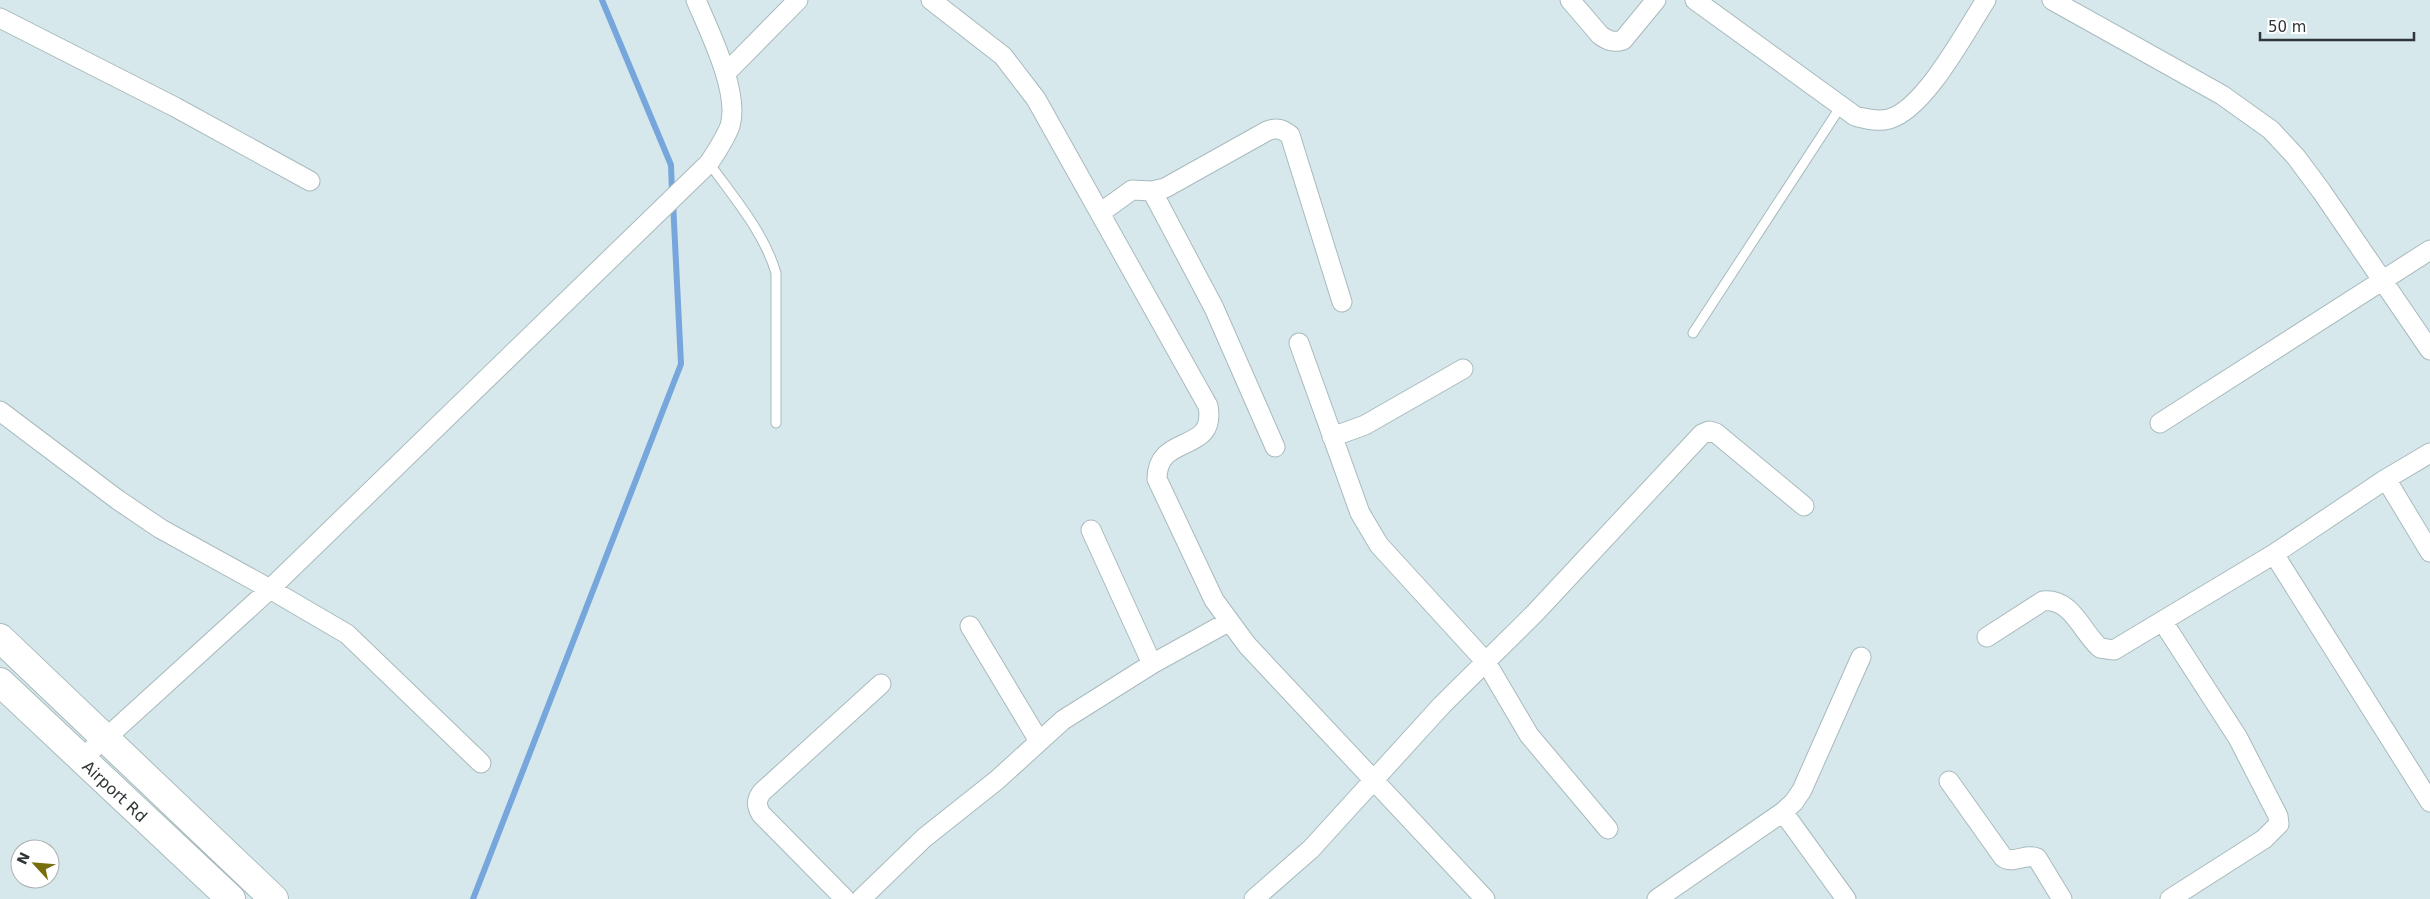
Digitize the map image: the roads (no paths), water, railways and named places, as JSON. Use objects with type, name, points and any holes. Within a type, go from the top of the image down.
[{"type":"main road","points":[[0,638],[274,899]]},
{"type":"main road","name":"Airport Rd","points":[[0,682],[231,899]]},
{"type":"street","points":[[80,759],[105,739],[270,589],[658,215],[709,163],[720,148],[730,124],[726,73],[696,0]]},
{"type":"street","points":[[726,73],[798,0]]},
{"type":"street","points":[[931,0],[1003,56],[1021,77],[1036,99],[1208,406],[1210,417],[1208,429],[1200,436],[1164,454],[1159,462],[1157,479],[1214,600],[1228,622],[1247,645],[1486,899]]},
{"type":"street","points":[[1570,0],[1600,35],[1615,42],[1623,40],[1656,0]]},
{"type":"street","points":[[1695,0],[1855,116],[1871,120],[1888,120],[1903,114],[1919,101],[1986,0]]},
{"type":"street","points":[[2052,0],[2222,95],[2271,130],[2296,157],[2322,192],[2430,350]]},
{"type":"street","points":[[0,18],[175,107],[310,181]]},
{"type":"street","points":[[1100,213],[1132,190],[1152,191],[1165,188],[1274,128],[1284,130],[1290,135],[1342,302]]},
{"type":"street","points":[[1152,191],[1214,308],[1274,447]]},
{"type":"street","points":[[2160,423],[2430,250]]},
{"type":"street","points":[[1299,343],[1368,529],[1379,545],[1486,662],[1529,735],[1608,829]]},
{"type":"street","points":[[1332,436],[1365,425],[1463,369]]},
{"type":"street","points":[[0,411],[118,500],[161,529],[347,634],[481,763]]},
{"type":"street","points":[[1254,899],[1311,849],[1442,705],[1536,613],[1702,434],[1709,431],[1716,433],[1804,506]]},
{"type":"street","points":[[1987,637],[2042,601],[2051,600],[2066,607],[2095,644],[2107,651],[2114,650],[2274,554],[2386,479],[2430,453]]},
{"type":"street","points":[[2386,479],[2430,552]]},
{"type":"street","points":[[1091,530],[1152,664]]},
{"type":"street","points":[[2274,554],[2430,802]]},
{"type":"street","points":[[862,899],[924,838],[997,780],[1076,710],[1152,664],[1228,622]]},
{"type":"street","points":[[2163,622],[2238,738],[2278,816],[2279,824],[2264,839],[2170,899]]},
{"type":"street","points":[[970,626],[1039,741]]},
{"type":"street","points":[[1657,899],[1783,812],[1794,802],[1802,790],[1861,657]]},
{"type":"street","points":[[845,899],[761,814],[757,799],[762,792],[881,684]]},
{"type":"street","points":[[1949,781],[2002,857],[2012,861],[2029,856],[2037,858],[2062,899]]},
{"type":"street","points":[[1783,812],[1846,899]]},
{"type":"lane","points":[[1693,333],[1841,106]]},
{"type":"lane","points":[[709,163],[761,237],[771,255],[776,273],[776,423]]},
{"type":"waterway","points":[[602,0],[671,165],[672,192]]},
{"type":"waterway","points":[[473,899],[681,364],[673,202]]}]
